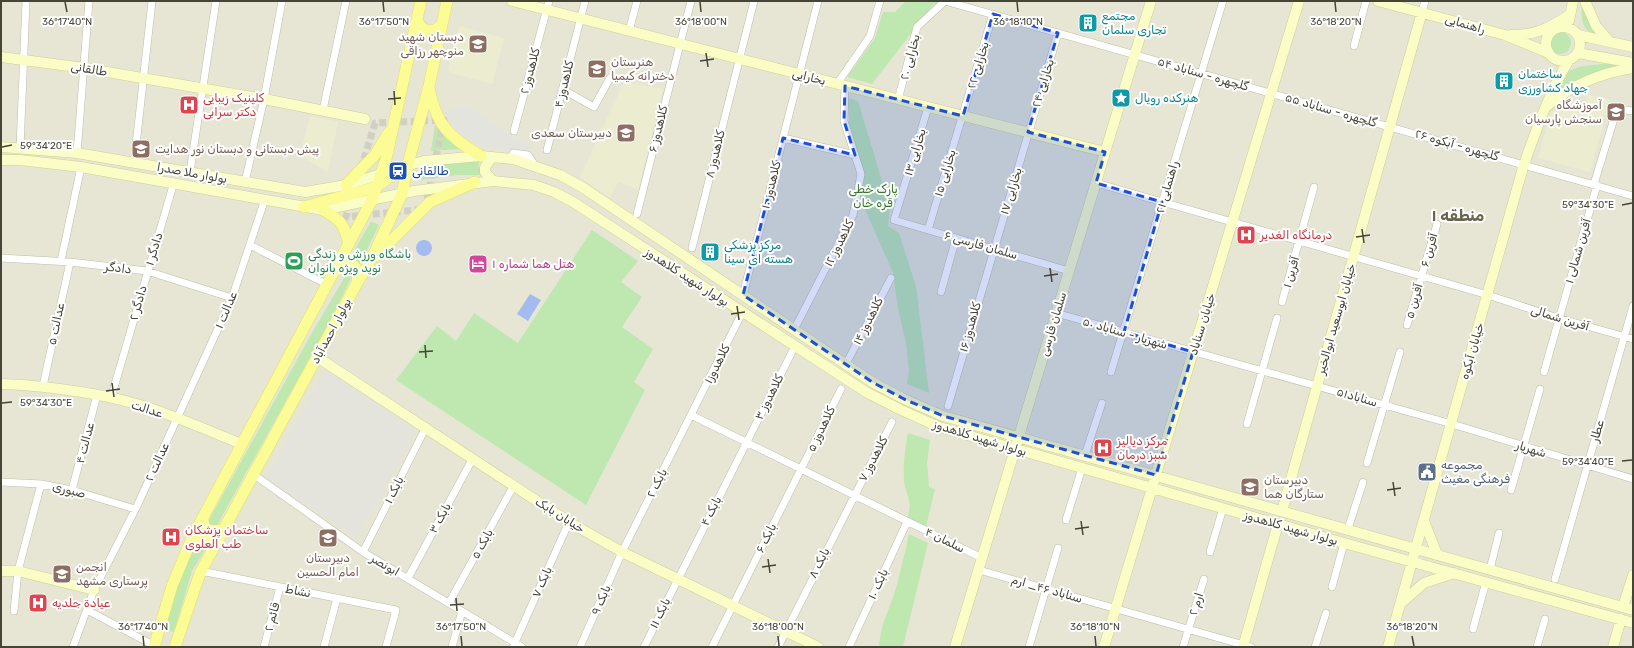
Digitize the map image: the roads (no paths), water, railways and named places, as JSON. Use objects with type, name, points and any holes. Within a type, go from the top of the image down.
[{"type":"main road","name":"بولوار احمدآباد","points":[[155,647],[172,586],[192,538],[372,200],[395,123],[422,1]]},
{"type":"main road","name":"بولوار احمدآباد","points":[[175,647],[200,573],[222,530],[371,260],[402,194],[408,164],[429,86],[447,1]]},
{"type":"main road","name":"بخارایی","points":[[512,1],[548,6],[580,19],[1105,152]]},
{"type":"main road","name":"سلمان فارسی","points":[[955,647],[1151,1]]},
{"type":"main road","name":"خیابان سناباد","points":[[1104,647],[1300,1]]},
{"type":"main road","name":"راهنمایی","points":[[1378,1],[1505,35],[1549,53]]},
{"type":"main road","points":[[1569,28],[1569,15],[1573,1]]},
{"type":"main road","points":[[1585,1],[1596,26],[1609,41]]},
{"type":"main road","name":"خیابان ابوسعید ابوالخیر","points":[[1282,512],[1422,12]]},
{"type":"main road","points":[[1505,35],[1530,35],[1545,30],[1569,15]]},
{"type":"main road","points":[[417,19],[420,26],[427,31],[435,30],[441,24]]},
{"type":"main road","points":[[1578,36],[1580,44],[1578,53],[1569,60],[1557,60],[1549,53],[1546,43],[1550,33],[1558,27],[1569,28],[1578,36],[1633,47]]},
{"type":"main road","points":[[1578,53],[1633,63]]},
{"type":"main road","name":"طالقانی","points":[[1,57],[84,68],[264,98],[365,119]]},
{"type":"main road","name":"خیابان آبکوه","points":[[1388,647],[1524,164],[1543,109],[1554,83],[1569,60]]},
{"type":"main road","points":[[1543,109],[1562,92],[1587,80],[1612,71],[1633,68]]},
{"type":"main road","points":[[429,86],[434,110],[438,120],[462,145],[481,156]]},
{"type":"main road","points":[[346,185],[375,155],[395,123]]},
{"type":"main road","name":"بولوار ملا صدرا","points":[[1,147],[77,153],[305,192],[346,185],[381,174]]},
{"type":"main road","name":"بولوار شهید کلاهدوز","points":[[381,174],[408,164],[481,156],[513,160],[535,166],[560,175],[582,186],[872,382],[904,400],[943,416],[1156,475],[1282,512],[1416,548],[1628,609]]},
{"type":"main road","points":[[492,158],[487,162],[485,172],[493,181]]},
{"type":"main road","name":"بولوار ملا صدرا","points":[[1,160],[20,160],[82,167],[174,182],[323,210],[372,200]]},
{"type":"main road","points":[[304,207],[376,187],[408,164]]},
{"type":"main road","name":"بولوار شهید کلاهدوز","points":[[372,200],[475,182],[493,181],[534,185],[554,192],[573,202],[859,388],[899,409],[939,427],[1344,543],[1633,623]]},
{"type":"main road","points":[[371,260],[430,202],[475,182]]},
{"type":"main road","points":[[304,207],[308,198],[305,192]]},
{"type":"main road","points":[[323,210],[338,218],[345,228],[349,244]]},
{"type":"main road","points":[[335,271],[347,265],[354,266],[358,271],[357,283]]},
{"type":"main road","name":"خیابان بابک","points":[[317,357],[570,522],[622,552],[676,580],[818,647]]},
{"type":"main road","name":"عدالت","points":[[1,384],[43,386],[111,398],[178,418],[241,444]]},
{"type":"main road","points":[[202,518],[205,528],[212,531],[222,530]]},
{"type":"main road","points":[[1424,521],[1437,554]]},
{"type":"main road","points":[[1246,646],[1278,524]]},
{"type":"main road","points":[[192,538],[201,536],[207,540],[213,548]]},
{"type":"main road","points":[[1,571],[18,571],[94,590]]},
{"type":"main road","points":[[1400,604],[1424,584],[1454,573]]},
{"type":"main road","points":[[1628,609],[1633,575]]},
{"type":"main road","points":[[1613,647],[1621,619]]},
{"type":"street","points":[[20,148],[26,1]]},
{"type":"street","points":[[77,153],[89,1]]},
{"type":"street","points":[[134,163],[152,1]]},
{"type":"street","points":[[190,172],[216,1]]},
{"type":"street","points":[[245,182],[264,98],[282,1]]},
{"type":"street","points":[[323,110],[346,1]]},
{"type":"street","name":"کلاهدوز ۴","points":[[547,150],[585,1]]},
{"type":"street","points":[[629,31],[637,1]]},
{"type":"street","name":"کلاهدوز ۶","points":[[637,214],[691,1]]},
{"type":"street","name":"کلاهدوز ۸","points":[[692,248],[754,1]]},
{"type":"street","name":"کلاهدوز ۱۰","points":[[743,295],[818,1]]},
{"type":"street","points":[[841,85],[870,36],[880,1]]},
{"type":"street","name":"گلچهره - سناباد ۵۴","points":[[945,1],[1272,93]]},
{"type":"street","name":"بخارایی ۲۰","points":[[898,100],[917,27],[945,1]]},
{"type":"street","name":"راهنمایی ۲۱","points":[[1111,372],[1200,73],[1223,1]]},
{"type":"street","points":[[1354,46],[1366,1]]},
{"type":"street","points":[[1422,12],[1425,1]]},
{"type":"street","name":"کلاهدوز ۲","points":[[514,131],[548,6]]},
{"type":"street","name":"بخارایی ۲۲","points":[[963,116],[993,14]]},
{"type":"street","name":"بخارایی ۲۴","points":[[1028,132],[1058,33]]},
{"type":"street","points":[[562,89],[594,107],[610,78]]},
{"type":"street","name":"کلاهدوز ۱۲","points":[[797,324],[852,215],[861,174],[844,121],[841,85]]},
{"type":"street","name":"گلچهره - سناباد ۵۵","points":[[1272,93],[1390,126]]},
{"type":"street","name":"بخارایی ۱۳","points":[[894,220],[928,107]]},
{"type":"street","name":"آفرين شمالى ١","points":[[1544,372],[1617,109],[1633,111]]},
{"type":"street","name":"بخارایی ۱۵","points":[[928,230],[963,116]]},
{"type":"street","name":"گلچهره - آبکوه ۲۶","points":[[1390,126],[1596,184],[1633,196]]},
{"type":"street","name":"بخارایی ۱۷","points":[[993,249],[1028,132]]},
{"type":"street","points":[[783,138],[855,155]]},
{"type":"street","points":[[61,261],[82,167]]},
{"type":"street","name":"دادگر ۱","points":[[147,271],[174,182]]},
{"type":"street","name":"آفرین شمالی","points":[[1096,183],[1488,295],[1558,318],[1633,339]]},
{"type":"street","name":"آفرین ۱","points":[[1282,302],[1314,187]]},
{"type":"street","name":"عدالت ۱","points":[[178,418],[232,298],[265,199]]},
{"type":"street","name":"سلمان فارسی ۶","points":[[894,220],[1069,271]]},
{"type":"street","name":"آفرین ۶","points":[[1421,276],[1437,224]]},
{"type":"street","points":[[941,292],[956,238]]},
{"type":"street","points":[[250,245],[328,285]]},
{"type":"street","name":"کلاهدوز ۱۶","points":[[948,406],[993,249]]},
{"type":"street","name":"دادگر","points":[[1,258],[61,261],[147,271],[232,298]]},
{"type":"street","name":"عدالت ۵","points":[[43,386],[70,262]]},
{"type":"street","name":"دادگر ۲","points":[[111,398],[147,271]]},
{"type":"street","name":"آفرین ۵","points":[[1407,325],[1421,276]]},
{"type":"street","name":"کلاهدوز ۱۴","points":[[846,364],[891,278]]},
{"type":"street","name":"عطار","points":[[1555,579],[1633,306]]},
{"type":"street","name":"کلاهدوز۱","points":[[691,415],[742,313]]},
{"type":"street","name":"شهریار - سناباد ۵۰","points":[[1056,314],[1193,352]]},
{"type":"street","points":[[1248,424],[1261,371],[1277,318]]},
{"type":"street","name":"کلاهدوز ۳","points":[[746,442],[792,352]]},
{"type":"street","name":"سناباد۵۱","points":[[1193,352],[1452,424]]},
{"type":"street","points":[[1367,463],[1400,352]]},
{"type":"street","name":"کلاهدوز ۵","points":[[802,469],[841,389]]},
{"type":"street","points":[[1511,490],[1540,389]]},
{"type":"street","name":"عدالت ۴","points":[[72,490],[98,395]]},
{"type":"street","points":[[1085,456],[1102,403]]},
{"type":"street","name":"سلمان ۴","points":[[691,415],[982,558]]},
{"type":"street","name":"بابک ۲","points":[[622,552],[691,415]]},
{"type":"street","name":"عدالت ۲","points":[[73,647],[94,590],[136,508],[178,418]]},
{"type":"street","name":"کلاهدوز ۷","points":[[854,495],[892,422]]},
{"type":"street","name":"شهریار","points":[[1452,424],[1523,447],[1633,479]]},
{"type":"street","name":"بابک ۱","points":[[364,552],[426,428]]},
{"type":"street","name":"بابک ۴","points":[[676,580],[746,442]]},
{"type":"street","name":"بابک ۳","points":[[408,578],[473,458]]},
{"type":"street","points":[[1066,520],[1082,468]]},
{"type":"street","name":"بابک ۶","points":[[712,647],[731,606],[802,469]]},
{"type":"street","name":"ابونصر","points":[[253,474],[364,552],[450,603],[514,645],[522,647]]},
{"type":"street","name":"صبوری","points":[[1,482],[41,484],[72,490],[136,508]]},
{"type":"street","points":[[1348,529],[1363,482]]},
{"type":"street","points":[[14,611],[18,571],[41,484]]},
{"type":"street","name":"بابک ۵","points":[[450,603],[514,485]]},
{"type":"street","name":"بابک ۸","points":[[778,647],[854,495]]},
{"type":"street","points":[[1210,552],[1223,508]]},
{"type":"street","name":"بابک ۷","points":[[514,645],[570,522]]},
{"type":"street","name":"بابک ۱۰","points":[[849,647],[907,522]]},
{"type":"street","points":[[1490,569],[1499,533]]},
{"type":"street","points":[[1332,587],[1344,543]]},
{"type":"street","points":[[1029,647],[1058,548]]},
{"type":"street","name":"بابک ۹","points":[[580,647],[622,552]]},
{"type":"street","name":"سناباد ۴۶_ ارم","points":[[979,570],[1246,646]]},
{"type":"street","name":"نشاط","points":[[200,573],[206,572],[396,610],[386,647]]},
{"type":"street","name":"ارم ۲","points":[[1183,647],[1204,579]]},
{"type":"street","name":"بابک ۱۱","points":[[644,647],[676,580]]},
{"type":"street","points":[[1472,629],[1486,582]]},
{"type":"street","name":"قائم ۲","points":[[264,647],[280,587]]},
{"type":"street","points":[[324,647],[337,598]]},
{"type":"street","points":[[87,610],[155,647]]},
{"type":"street","points":[[452,647],[462,612]]},
{"type":"street","points":[[1315,647],[1326,613]]},
{"type":"street","points":[[1537,647],[1545,619]]},
{"type":"water","points":[[424,240],[430,242],[432,248],[430,254],[424,256],[418,254],[416,248],[418,242]]},
{"type":"water","points":[[530,294],[541,300],[528,321],[517,314]]},
{"type":"tunnel","points":[[444,120],[425,209],[346,217],[375,123],[444,120]]},
{"type":"place","name":"مجتمع تجاری سلمان","points":[[1088,23]]},
{"type":"place","name":"دبستان شهید منوچهر رزاقی","points":[[478,44]]},
{"type":"place","name":"هنرستان دخترانه کیمیا","points":[[597,69]]},
{"type":"place","name":"ساختمان جهاد کشاورزی","points":[[1504,81]]},
{"type":"place","name":"هنرکده رویال","points":[[1121,98]]},
{"type":"place","name":"کلینیک زیبایی دکتر سرابی","points":[[189,105]]},
{"type":"place","name":"آموزشگاه سنجش پارسیان","points":[[1616,112]]},
{"type":"place","name":"دبیرستان سعدی","points":[[626,133]]},
{"type":"place","name":"پیش دبستانی و دبستان نور هدایت","points":[[141,149]]},
{"type":"place","name":"طالقانی","points":[[398,171]]},
{"type":"place","name":"درمانگاه الغدیر","points":[[1246,235]]},
{"type":"place","name":"مرکز پزشکی هسته ای سینا","points":[[710,252]]},
{"type":"place","name":"باشگاه ورزش و زندگی نوید ویژه بانوان","points":[[294,261]]},
{"type":"place","name":"هتل هما شماره ۱","points":[[478,264]]},
{"type":"place","name":"مرکز دیالیز سبز درمان","points":[[1103,448]]},
{"type":"place","name":"مجموعه فرهنگی مغیث","points":[[1427,472]]},
{"type":"place","name":"دبیرستان ستارگان هما","points":[[1250,487]]},
{"type":"place","name":"ساختمان پزشكان طب العلوى","points":[[171,537]]},
{"type":"place","name":"دبیرستان امام الحسین","points":[[328,538]]},
{"type":"place","name":"انجمن پرستاری مشهد","points":[[62,574]]},
{"type":"place","name":"عيادة جلديه","points":[[38,603]]},
{"type":"district","name":"منطقه ۱","points":[[1458,215]]},
{"type":"park label","name":"پارک خطی قره خان","points":[[873,196]]}]
